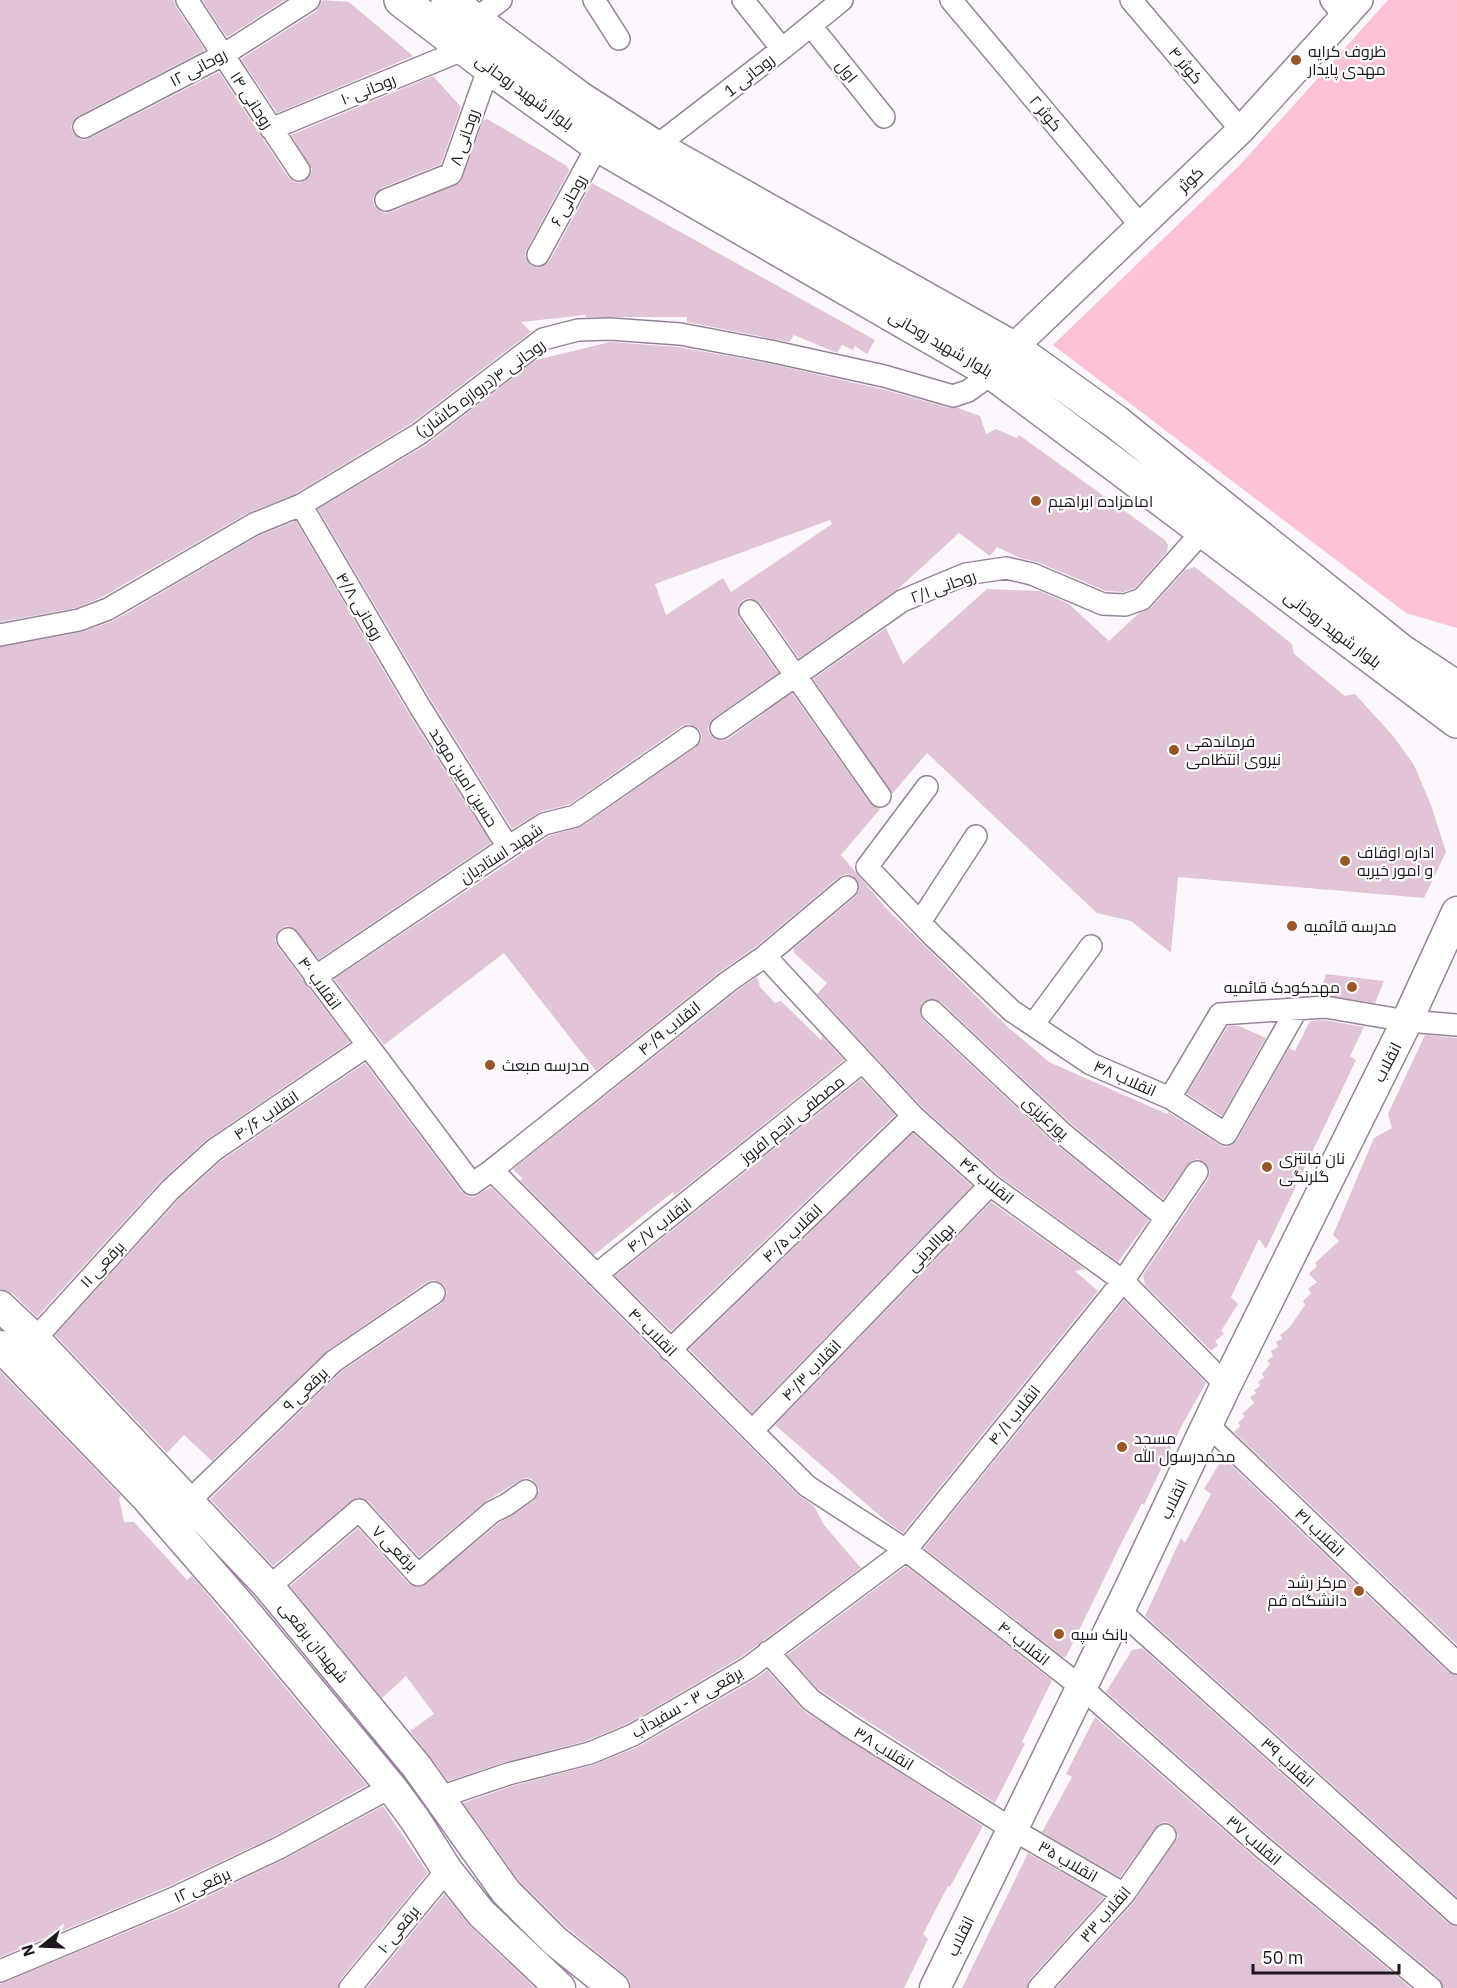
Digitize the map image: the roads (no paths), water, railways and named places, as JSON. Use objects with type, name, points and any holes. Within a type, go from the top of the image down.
[{"type":"main road","name":"بلوار شهید روحانی","points":[[401,0],[476,45],[579,98],[1003,361],[1203,531],[1457,721]]},
{"type":"main road","name":"بلوار شهید روحانی","points":[[448,0],[476,45],[598,145],[1116,422],[1401,651],[1457,688]]},
{"type":"main road","points":[[1401,651],[1457,670]]},
{"type":"main road","name":"انقلاب","points":[[935,1988],[1226,1385],[1407,1021],[1457,912]]},
{"type":"main road","name":"شهیدان برقعی","points":[[0,1306],[35,1339],[269,1587],[417,1767],[506,1892],[555,1941],[614,1988]]},
{"type":"main road","name":"شهیدان برقعی","points":[[0,1346],[145,1496],[244,1610],[391,1787],[447,1870],[481,1913],[560,1988]]},
{"type":"main road","points":[[391,1787],[417,1767]]},
{"type":"street","name":"روحانی ۱۴","points":[[187,0],[299,170]]},
{"type":"street","name":"روحانی ۱۲","points":[[84,127],[223,55],[309,0]]},
{"type":"street","name":"روحانی ۱۰","points":[[271,129],[476,45],[501,0]]},
{"type":"street","points":[[594,0],[619,39]]},
{"type":"street","points":[[743,0],[783,49]]},
{"type":"street","name":"روحانی 1","points":[[655,147],[783,49],[842,0]]},
{"type":"street","name":"کوثر ۲","points":[[951,0],[1141,226]]},
{"type":"street","name":"کوثر ۴","points":[[1131,0],[1241,130]]},
{"type":"street","name":"کوثر","points":[[1003,361],[1241,130],[1344,5]]},
{"type":"street","name":"اول","points":[[811,26],[884,117]]},
{"type":"street","name":"روحانی ۸","points":[[386,200],[451,174],[476,45]]},
{"type":"street","name":"روحانی ۶","points":[[538,255],[598,145]]},
{"type":"street","name":"روحانی ۴(دروازه کاشان)","points":[[0,635],[79,620],[108,609],[254,524],[301,505],[419,434],[543,339],[578,330],[610,329],[680,333],[884,376],[953,396],[968,391],[1003,361]]},
{"type":"street","name":"روحانی ۴/۸","points":[[301,505],[420,707]]},
{"type":"street","name":"روحانی ۲/۱","points":[[721,728],[902,602],[966,574],[1006,568],[1032,574],[1102,604],[1125,605],[1142,599],[1203,531]]},
{"type":"street","points":[[750,611],[880,796]]},
{"type":"street","name":"حسین امین موحد","points":[[420,707],[508,847]]},
{"type":"street","name":"شهید استادیان","points":[[315,977],[508,847],[544,824],[575,816],[689,737]]},
{"type":"street","name":"انقلاب ۴۸","points":[[927,787],[867,867],[1012,1011],[1091,1064],[1170,1098],[1220,1014],[1325,1007],[1407,1021],[1457,1025]]},
{"type":"street","points":[[920,922],[976,836]]},
{"type":"street","name":"انقلاب ۴۰/۹","points":[[492,1170],[729,981],[765,956],[847,886]]},
{"type":"street","name":"انقلاب ۴۰","points":[[288,939],[472,1184],[492,1170],[807,1486],[906,1550],[1081,1688]]},
{"type":"street","points":[[1033,1025],[1091,946]]},
{"type":"street","name":"انقلاب ۴۶","points":[[765,956],[913,1116],[990,1185],[1123,1281],[1226,1385]]},
{"type":"street","points":[[1170,1098],[1226,1134],[1297,1009]]},
{"type":"street","name":"پورعزیزی","points":[[932,1011],[1061,1132],[1166,1218]]},
{"type":"street","name":"انقلاب ۴۰/۶","points":[[170,1190],[214,1150],[367,1046]]},
{"type":"street","name":"مصطفی انجم افروز","points":[[723,1176],[862,1062]]},
{"type":"street","name":"انقلاب ۴۰/۵","points":[[670,1350],[913,1116]]},
{"type":"street","points":[[1123,1281],[1197,1172]]},
{"type":"street","name":"انقلاب ۴۰/۷","points":[[596,1275],[723,1176]]},
{"type":"street","name":"بهاالدینی","points":[[870,1309],[990,1185]]},
{"type":"street","name":"برقعی ۱۱","points":[[35,1339],[170,1190]]},
{"type":"street","name":"انقلاب ۴۰/۱","points":[[906,1550],[1123,1281]]},
{"type":"street","name":"برقعی ۹","points":[[188,1502],[334,1361],[434,1293]]},
{"type":"street","name":"انقلاب ۴۰/۳","points":[[752,1431],[870,1309]]},
{"type":"street","name":"انقلاب ۴۱","points":[[1208,1425],[1457,1663]]},
{"type":"street","name":"برقعی ۷","points":[[269,1587],[358,1510],[418,1575],[492,1512],[526,1491]]},
{"type":"street","name":"برقعی ۳ - سفیدآب","points":[[440,1797],[508,1774],[590,1753],[633,1735],[748,1668],[906,1550]]},
{"type":"street","name":"انقلاب ۳۹","points":[[1119,1610],[1457,1914]]},
{"type":"street","name":"انقلاب ۳۸","points":[[768,1652],[811,1700],[1012,1829]]},
{"type":"street","name":"انقلاب ۳۷","points":[[1081,1688],[1262,1847],[1431,1988]]},
{"type":"street","name":"برقعی ۱۲","points":[[3,1970],[172,1899],[279,1848],[391,1787]]},
{"type":"street","name":"انقلاب ۳۵","points":[[1012,1829],[1124,1894]]},
{"type":"street","name":"انقلاب ۳۳","points":[[1039,1988],[1124,1894],[1165,1835]]},
{"type":"street","name":"برقعی ۱۰","points":[[350,1988],[447,1870]]},
{"type":"place","name":"ظروف کرایه مهدی پایدار","points":[[1296,60]]},
{"type":"place","name":"امامزاده ابراهیم","points":[[1036,501]]},
{"type":"place","name":"فرماندهی نیروی انتظامی","points":[[1174,750]]},
{"type":"place","name":"اداره اوقاف و امور خیریه","points":[[1345,861]]},
{"type":"place","name":"مدرسه قائمیه","points":[[1292,926]]},
{"type":"place","name":"مهدکودک قائمیه","points":[[1352,987]]},
{"type":"place","name":"مدرسه مبعث","points":[[490,1065]]},
{"type":"place","name":"نان فانتزی گلرنگی","points":[[1267,1167]]},
{"type":"place","name":"مسجد محمدرسول الله","points":[[1122,1447]]},
{"type":"place","name":"مرکز رشد دانشگاه قم","points":[[1359,1591]]},
{"type":"place","name":"بانک سپه","points":[[1059,1634]]}]
